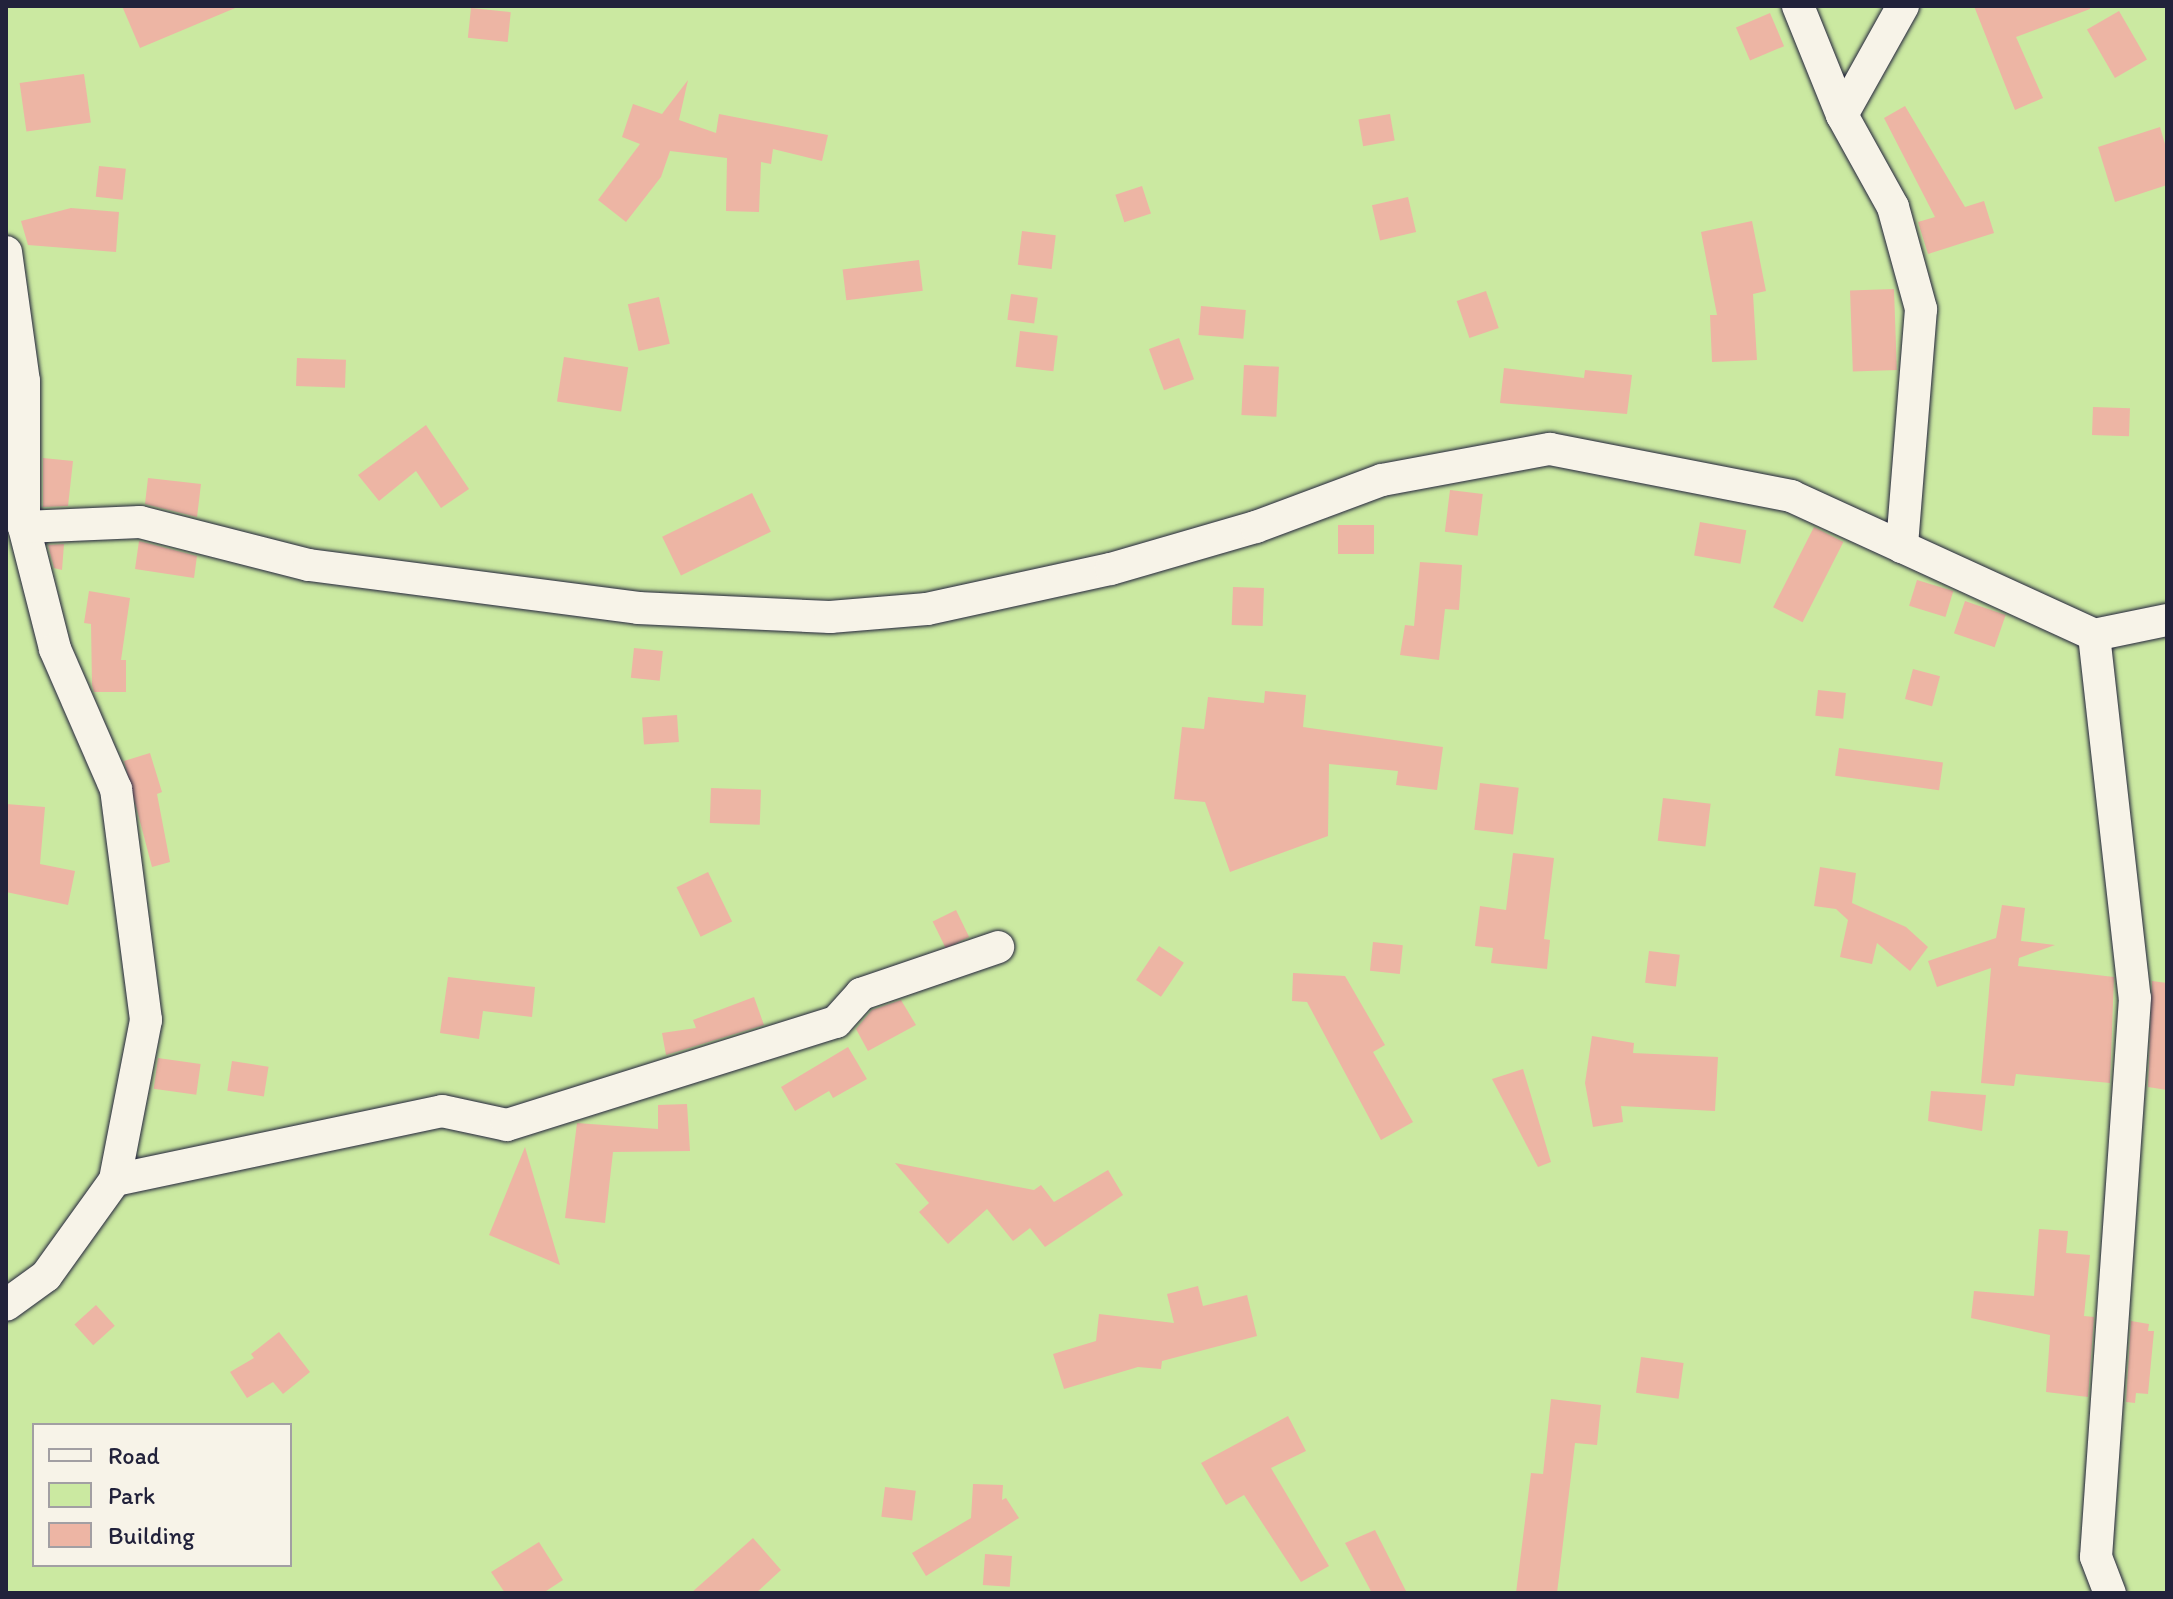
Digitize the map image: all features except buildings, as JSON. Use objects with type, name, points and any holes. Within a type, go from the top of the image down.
[{"type":"street","points":[[1798,6],[1842,115],[1893,207],[1921,309],[1902,547]]},
{"type":"street","points":[[1842,115],[1903,6]]},
{"type":"street","points":[[6,252],[24,381],[24,527],[55,649],[116,789],[146,1020],[115,1180],[46,1276],[6,1305]]},
{"type":"street","points":[[24,527],[140,522],[325,567],[638,608],[830,617],[927,609],[1111,569],[1256,527],[1382,480],[1550,449],[1791,496],[2094,635],[2167,620]]},
{"type":"street","points":[[2094,635],[2135,998],[2096,1557],[2110,1593]]},
{"type":"street","points":[[115,1180],[442,1111],[507,1125],[836,1022],[861,994],[998,947]]},
{"type":"green space","points":[[6,6],[2167,6],[2167,1593],[6,1593]]}]
